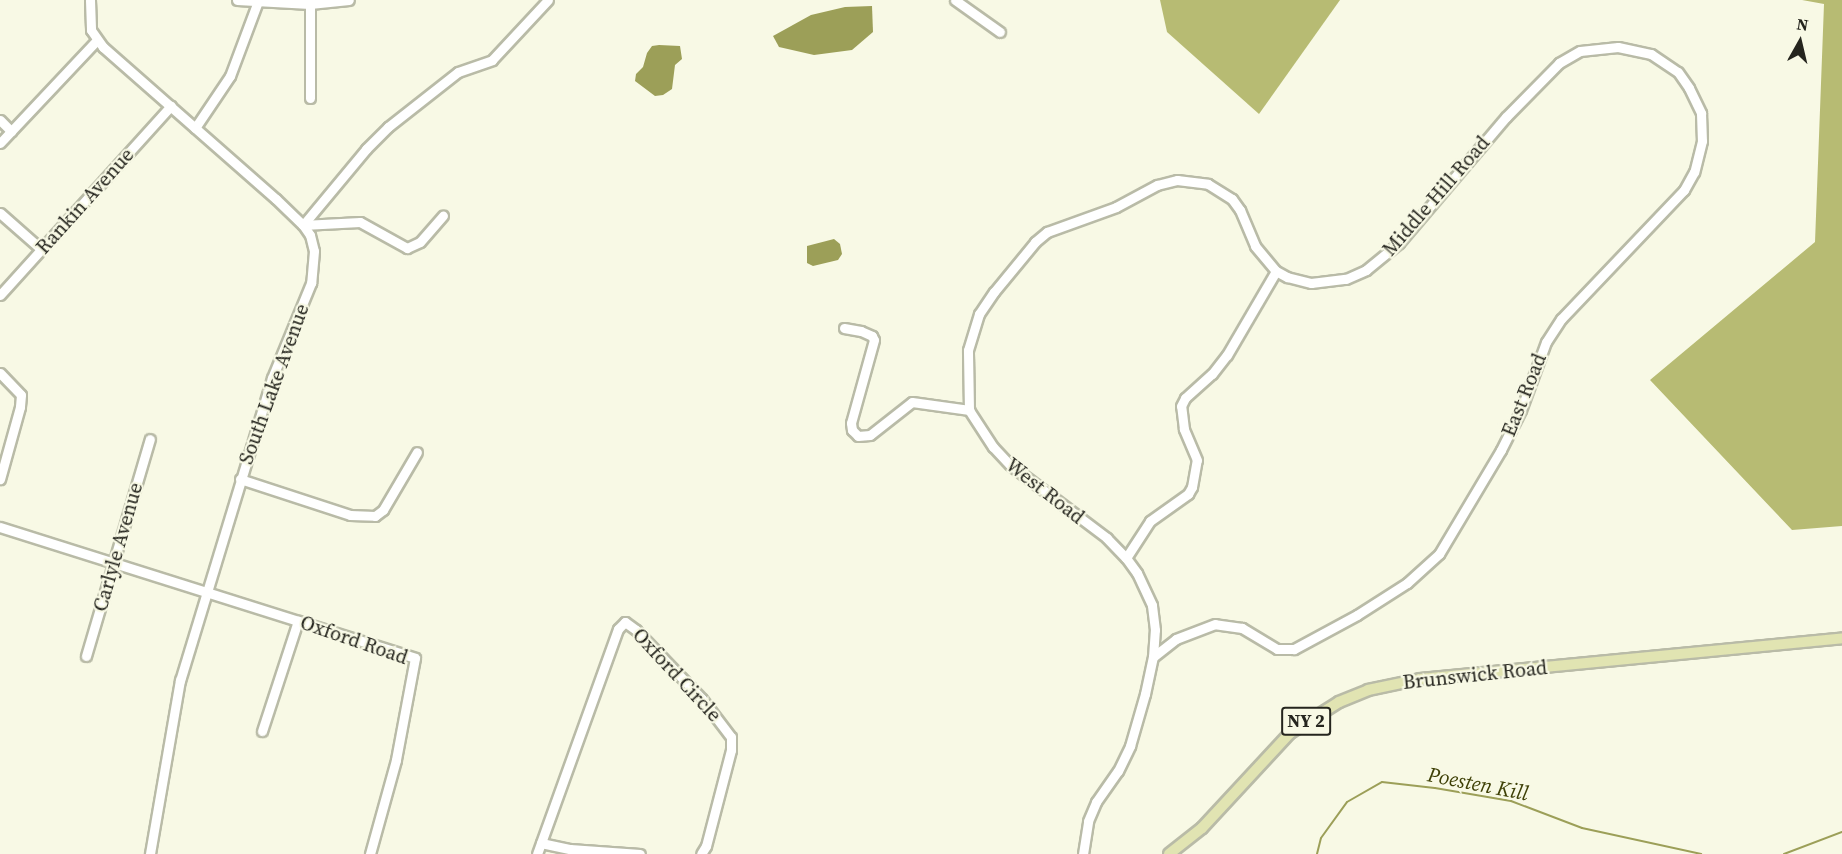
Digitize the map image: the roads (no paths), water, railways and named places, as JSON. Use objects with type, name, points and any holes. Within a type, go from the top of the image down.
[{"type":"main road","name":"Brunswick Road","points":[[1169,854],[1202,828],[1290,733],[1339,702],[1368,690],[1420,679],[1842,638]]},
{"type":"street","points":[[0,143],[97,40],[91,30],[90,0]]},
{"type":"street","points":[[237,0],[310,4],[349,0]]},
{"type":"street","points":[[303,225],[366,149],[388,128],[458,72],[492,60],[548,0]]},
{"type":"street","points":[[955,0],[1000,32]]},
{"type":"street","points":[[195,128],[230,76],[258,1]]},
{"type":"street","points":[[310,4],[310,98]]},
{"type":"street","name":"South Lake Avenue","points":[[97,40],[303,225],[310,235],[314,251],[311,283],[273,378],[205,592],[180,680],[150,854]]},
{"type":"street","name":"East Road","points":[[1153,657],[1176,639],[1215,624],[1242,628],[1277,649],[1294,650],[1357,615],[1407,583],[1439,554],[1501,450],[1521,410],[1546,342],[1561,319],[1684,190],[1699,156],[1702,121],[1698,104],[1683,80],[1667,63],[1651,54],[1618,47],[1580,51],[1565,60]]},
{"type":"street","name":"Middle Hill Road","points":[[1276,271],[1299,281],[1331,282],[1366,270],[1375,264],[1399,243],[1506,117],[1565,60]]},
{"type":"street","name":"Rankin Avenue","points":[[0,294],[171,106]]},
{"type":"street","points":[[0,120],[11,131]]},
{"type":"street","name":"West Road","points":[[1083,854],[1088,821],[1096,802],[1118,771],[1130,746],[1153,657],[1155,630],[1152,605],[1137,573],[1126,558],[1107,538],[1010,465],[993,447],[969,410],[967,402],[968,350],[979,314],[1035,242],[1060,225],[1109,209],[1168,182],[1200,182],[1217,188],[1237,204],[1255,246],[1276,271]]},
{"type":"street","points":[[0,213],[41,249]]},
{"type":"street","points":[[303,225],[360,222],[407,248],[420,242],[443,216]]},
{"type":"street","points":[[1126,558],[1150,521],[1188,494],[1192,487],[1197,459],[1184,429],[1181,406],[1185,398],[1227,356],[1276,271]]},
{"type":"street","points":[[844,328],[861,331],[872,336],[874,340],[851,423],[852,430],[858,436],[870,435],[912,402],[969,410]]},
{"type":"street","points":[[0,373],[21,395],[20,407],[0,479]]},
{"type":"street","name":"Carlyle Avenue","points":[[86,656],[150,439]]},
{"type":"street","points":[[240,479],[350,515],[375,516],[383,510],[417,452]]},
{"type":"street","name":"Oxford Road","points":[[0,527],[416,658],[396,759],[370,854]]},
{"type":"street","points":[[262,730],[298,621]]},
{"type":"street","name":"Oxford Circle","points":[[537,854],[618,629],[626,622],[702,699],[731,736],[730,750],[706,846],[701,854]]},
{"type":"street","points":[[541,843],[584,852],[640,854]]},
{"type":"waterway","name":"Poesten Kill","points":[[1317,854],[1321,838],[1347,802],[1382,782],[1511,801],[1582,828],[1701,854]]},
{"type":"waterway","name":"Poesten Kill","points":[[1784,854],[1842,832]]}]
